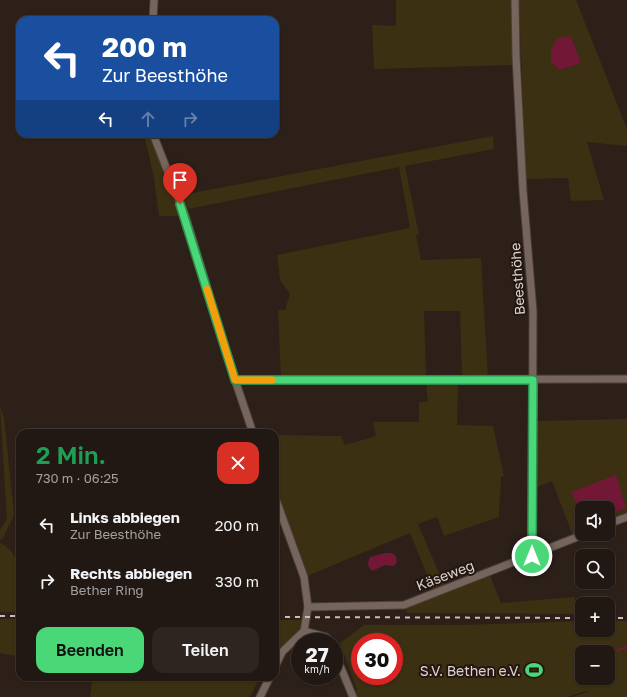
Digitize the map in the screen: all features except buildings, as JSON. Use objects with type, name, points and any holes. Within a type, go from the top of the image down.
[{"type":"street","points":[[153,16],[154,0]]},
{"type":"street","name":"Beesthöhe","points":[[515,0],[516,56],[523,191],[533,312],[532,556]]},
{"type":"street","points":[[155,138],[186,218],[235,380],[252,429]]},
{"type":"street","points":[[235,380],[627,379]]},
{"type":"street","points":[[279,508],[304,577],[308,607],[304,631],[282,652],[279,658]]},
{"type":"street","points":[[615,521],[627,517]]},
{"type":"street","name":"Käseweg","points":[[308,607],[404,605],[575,538]]},
{"type":"street","points":[[304,631],[311,633]]},
{"type":"street","points":[[343,673],[353,697]]},
{"type":"street","points":[[260,697],[268,681]]},
{"type":"shaded area","points":[[396,0],[513,0],[513,65],[374,69],[372,25],[396,26]]},
{"type":"shaded area","points":[[519,0],[576,0],[627,129],[627,146],[587,142],[604,200],[571,201],[568,178],[526,179]],"holes":[[[571,36],[581,63],[560,70]]]},
{"type":"shaded area","points":[[571,36],[581,63],[560,70],[551,62],[551,50],[558,38]]},
{"type":"shaded area","points":[[493,136],[494,149],[405,166],[419,235],[416,235],[421,260],[481,258],[488,378],[462,378],[460,311],[424,311],[426,378],[281,377],[278,310],[285,310],[290,294],[280,280],[277,255],[410,228],[399,167],[188,209],[182,195]]},
{"type":"shaded area","points":[[145,138],[152,138],[181,216],[159,216],[154,178]]},
{"type":"shaded area","points":[[426,382],[458,382],[457,425],[493,426],[504,476],[501,477],[499,517],[444,536],[437,517],[418,524],[445,587],[434,592],[410,533],[305,577],[279,501],[279,435],[341,436],[345,445],[376,436],[373,422],[419,422],[419,402],[428,402]]},
{"type":"shaded area","points":[[0,407],[4,417],[14,515],[2,540],[0,539],[0,530],[7,519]]},
{"type":"shaded area","points":[[627,419],[627,514],[615,519],[615,501],[575,501],[575,535],[573,536],[552,481],[535,488],[536,421]]},
{"type":"shaded area","points":[[616,475],[626,508],[615,512],[615,501],[575,501],[571,492]]},
{"type":"shaded area","points":[[0,543],[8,548],[16,560],[16,612],[0,612]]},
{"type":"shaded area","points":[[385,553],[392,553],[396,556],[397,562],[394,566],[385,565],[372,571],[368,565],[370,557]]},
{"type":"shaded area","points":[[490,575],[501,603],[574,597],[575,599],[575,614],[407,613],[406,608]]},
{"type":"shaded area","points":[[0,619],[16,619],[16,656],[0,653]]},
{"type":"shaded area","points":[[279,620],[304,620],[301,631],[298,633],[291,633],[291,639],[279,648]]},
{"type":"shaded area","points":[[575,621],[575,637],[615,637],[615,621],[627,621],[627,697],[572,697],[589,690],[567,697],[357,697],[355,692],[357,690],[355,685],[403,685],[403,633],[353,633],[364,625],[462,625]]},
{"type":"shaded area","points":[[351,635],[351,673],[343,651],[343,641]]},
{"type":"shaded area","points":[[88,681],[258,681],[250,697],[90,697],[92,682]]},
{"type":"waterway","points":[[615,651],[626,647],[627,650]]},
{"type":"railway","points":[[0,616],[16,616]]},
{"type":"railway","points":[[279,617],[575,618]]},
{"type":"railway","points":[[615,618],[627,618]]},
{"type":"slow traffic","points":[[207,289],[235,380],[272,380]]},
{"type":"place","name":"S.V. Bethen e.V.","points":[[534,670]]},
{"type":"route","points":[[180,204],[186,218],[235,380],[533,380],[532,556]]}]
